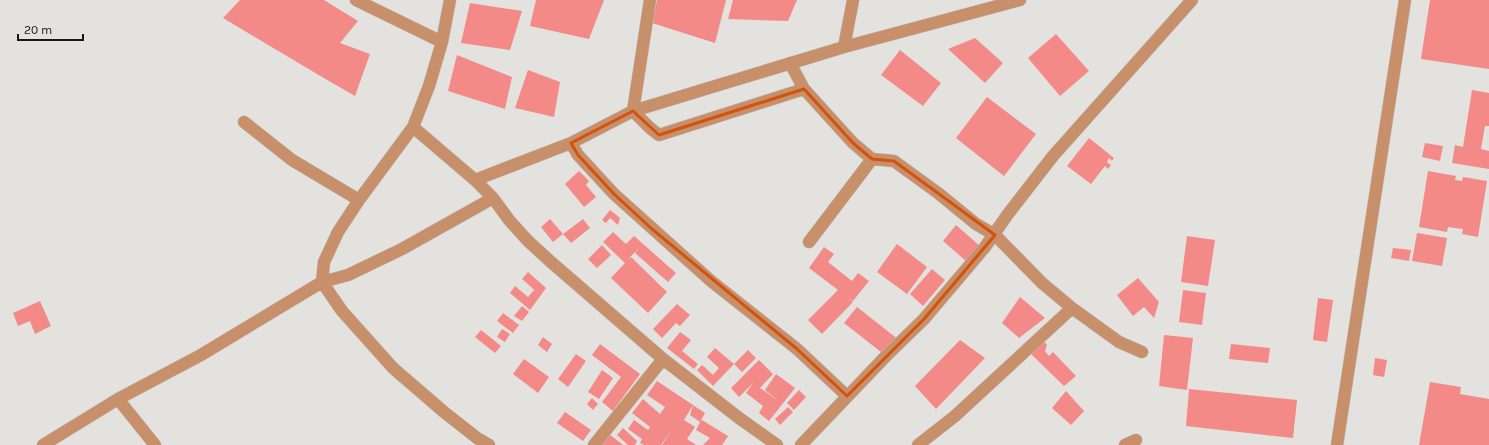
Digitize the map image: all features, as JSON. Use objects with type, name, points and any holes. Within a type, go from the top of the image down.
[{"type":"street","points":[[356,0],[442,42]]},
{"type":"street","points":[[450,0],[442,42],[429,86],[413,127],[359,200],[331,246],[324,262],[322,282],[342,311],[393,368],[444,412],[477,438],[489,445]]},
{"type":"street","points":[[633,110],[650,0]]},
{"type":"street","points":[[844,47],[853,0]]},
{"type":"street","points":[[475,180],[571,143],[633,110],[844,47],[1020,0]]},
{"type":"street","points":[[801,445],[847,396],[924,319],[995,235],[1008,214],[1053,156],[1192,0]]},
{"type":"street","points":[[1337,445],[1406,0]]},
{"type":"street","points":[[790,63],[804,89],[852,143],[872,158],[894,161],[926,184],[976,224],[995,235],[1042,283],[1072,308],[1119,342],[1142,352]]},
{"type":"street","points":[[633,110],[659,135],[804,89]]},
{"type":"street","points":[[244,122],[292,160],[359,200]]},
{"type":"street","points":[[413,127],[475,180],[493,198],[509,220],[528,241],[663,359],[739,418],[777,445]]},
{"type":"street","points":[[571,143],[578,155],[614,194],[711,281],[797,349],[847,396]]},
{"type":"street","points":[[809,242],[872,158]]},
{"type":"street","points":[[44,445],[118,399],[201,355],[322,282],[348,275],[402,249],[493,198]]},
{"type":"street","points":[[918,445],[954,416],[1072,308]]},
{"type":"street","points":[[594,445],[663,359]]},
{"type":"street","points":[[118,399],[155,445]]},
{"type":"street","points":[[1125,445],[1136,440]]},
{"type":"highlighted area","points":[[804,89],[853,143],[872,159],[894,161],[995,235],[924,319],[847,396],[797,349],[652,229],[614,194],[578,155],[571,143],[633,111],[659,135]]},
{"type":"building","points":[[240,0],[324,0],[358,21],[340,43],[370,54],[355,96],[223,18]]},
{"type":"building","points":[[536,0],[604,0],[589,39],[530,26]]},
{"type":"building","points":[[657,0],[726,0],[715,43],[652,23]]},
{"type":"building","points":[[733,0],[797,0],[788,21],[728,19]]},
{"type":"building","points":[[1430,0],[1489,0],[1489,69],[1421,59]]},
{"type":"building","points":[[470,3],[522,11],[510,50],[461,43]]},
{"type":"building","points":[[1056,34],[1089,71],[1060,96],[1028,58]]},
{"type":"building","points":[[975,38],[1003,63],[985,83],[948,49]]},
{"type":"building","points":[[900,50],[941,83],[923,106],[881,75]]},
{"type":"building","points":[[457,55],[512,77],[505,109],[448,91]]},
{"type":"building","points":[[528,70],[560,82],[554,117],[515,108]]},
{"type":"building","points":[[1472,90],[1489,93],[1489,126],[1485,126],[1481,149],[1489,151],[1489,169],[1452,163],[1455,145],[1463,147]]},
{"type":"building","points":[[987,97],[1036,134],[1004,176],[956,138]]},
{"type":"building","points":[[1089,138],[1114,158],[1112,161],[1109,158],[1107,162],[1111,165],[1108,169],[1105,166],[1091,184],[1067,166]]},
{"type":"building","points":[[1425,143],[1443,146],[1440,161],[1422,157]]},
{"type":"building","points":[[579,171],[589,181],[586,185],[596,197],[584,207],[565,184]]},
{"type":"building","points":[[1428,171],[1456,176],[1455,180],[1462,181],[1463,177],[1487,181],[1478,237],[1462,234],[1463,229],[1448,227],[1447,232],[1419,227]]},
{"type":"building","points":[[610,210],[620,218],[618,225],[610,218],[606,223],[602,220]]},
{"type":"building","points":[[550,219],[563,234],[553,242],[541,227]]},
{"type":"building","points":[[583,219],[590,228],[571,243],[563,234]]},
{"type":"building","points":[[956,225],[980,246],[966,261],[943,241]]},
{"type":"building","points":[[613,232],[626,244],[634,236],[676,273],[668,282],[635,253],[640,247],[627,260],[631,257],[667,292],[648,313],[611,278],[625,263],[603,242]]},
{"type":"building","points":[[1417,233],[1447,238],[1442,266],[1412,261]]},
{"type":"building","points":[[1187,236],[1215,240],[1208,286],[1181,282]]},
{"type":"building","points":[[897,244],[927,267],[907,294],[877,272]]},
{"type":"building","points":[[602,245],[611,255],[597,268],[588,259]]},
{"type":"building","points":[[824,247],[834,254],[828,262],[852,281],[858,273],[869,281],[853,301],[849,298],[853,302],[822,334],[808,320],[838,290],[809,268]]},
{"type":"building","points":[[1393,248],[1411,250],[1409,261],[1391,258]]},
{"type":"building","points":[[932,269],[945,280],[923,306],[910,294]]},
{"type":"building","points":[[528,272],[546,288],[530,310],[510,293],[515,286],[528,297],[534,290],[539,294],[522,279]]},
{"type":"building","points":[[1138,278],[1159,302],[1154,318],[1144,307],[1133,316],[1117,295]]},
{"type":"building","points":[[1183,290],[1206,293],[1202,325],[1179,322]]},
{"type":"building","points":[[1020,297],[1045,318],[1019,338],[1002,323]]},
{"type":"building","points":[[1318,298],[1333,300],[1327,342],[1313,340]]},
{"type":"building","points":[[40,301],[51,326],[35,334],[30,321],[18,326],[13,313]]},
{"type":"building","points":[[677,304],[690,315],[680,326],[676,323],[662,338],[653,329]]},
{"type":"building","points":[[522,306],[529,312],[522,321],[514,316]]},
{"type":"building","points":[[857,307],[899,340],[886,356],[844,323]]},
{"type":"building","points":[[503,313],[519,325],[513,333],[497,321]]},
{"type":"building","points":[[502,329],[510,334],[505,342],[497,337]]},
{"type":"building","points":[[481,330],[501,346],[495,353],[475,337]]},
{"type":"building","points":[[680,332],[691,340],[682,351],[698,364],[694,369],[667,348]]},
{"type":"building","points":[[1164,335],[1193,338],[1187,390],[1159,386]]},
{"type":"building","points":[[543,337],[552,344],[547,352],[538,345]]},
{"type":"building","points":[[960,340],[985,358],[936,409],[915,386]]},
{"type":"building","points":[[1043,340],[1047,345],[1045,351],[1049,356],[1053,352],[1076,376],[1064,386],[1030,353]]},
{"type":"building","points":[[600,344],[640,374],[613,411],[602,402],[621,377],[592,355]]},
{"type":"building","points":[[1231,344],[1270,348],[1268,363],[1229,359]]},
{"type":"building","points":[[715,348],[734,364],[713,386],[697,370],[702,365],[713,375],[719,368],[707,357]]},
{"type":"building","points":[[748,350],[756,358],[742,372],[734,364]]},
{"type":"building","points":[[576,354],[586,361],[568,387],[558,379]]},
{"type":"building","points":[[1375,358],[1387,360],[1384,377],[1373,375]]},
{"type":"building","points":[[524,359],[549,377],[538,393],[513,374]]},
{"type":"building","points":[[759,360],[773,374],[760,388],[779,401],[765,390],[776,374],[795,388],[769,421],[759,413],[763,406],[746,393],[754,382],[739,397],[731,388]]},
{"type":"building","points":[[602,370],[613,378],[599,399],[588,392]]},
{"type":"building","points":[[657,381],[693,405],[684,420],[695,427],[687,439],[696,445],[662,445],[672,429],[661,445],[644,445],[640,443],[642,439],[628,429],[634,420],[648,430],[650,427],[632,413],[643,399],[660,414],[665,407],[647,395]]},
{"type":"building","points":[[1430,382],[1461,387],[1460,394],[1489,399],[1489,445],[1419,445]]},
{"type":"building","points":[[1189,389],[1297,400],[1293,438],[1186,426]]},
{"type":"building","points":[[799,390],[806,397],[794,410],[787,403]]},
{"type":"building","points":[[1066,391],[1084,411],[1071,425],[1052,408]]},
{"type":"building","points":[[592,398],[598,404],[593,410],[587,404]]},
{"type":"building","points":[[693,405],[705,413],[700,422],[690,415]]},
{"type":"building","points":[[788,407],[793,412],[780,425],[775,419]]},
{"type":"building","points":[[565,412],[591,430],[583,441],[557,423]]},
{"type":"building","points":[[702,420],[728,436],[722,445],[703,445],[710,438],[696,430]]},
{"type":"building","points":[[623,428],[637,441],[635,445],[628,445],[617,435]]},
{"type":"building","points":[[609,434],[623,445],[600,445]]}]
